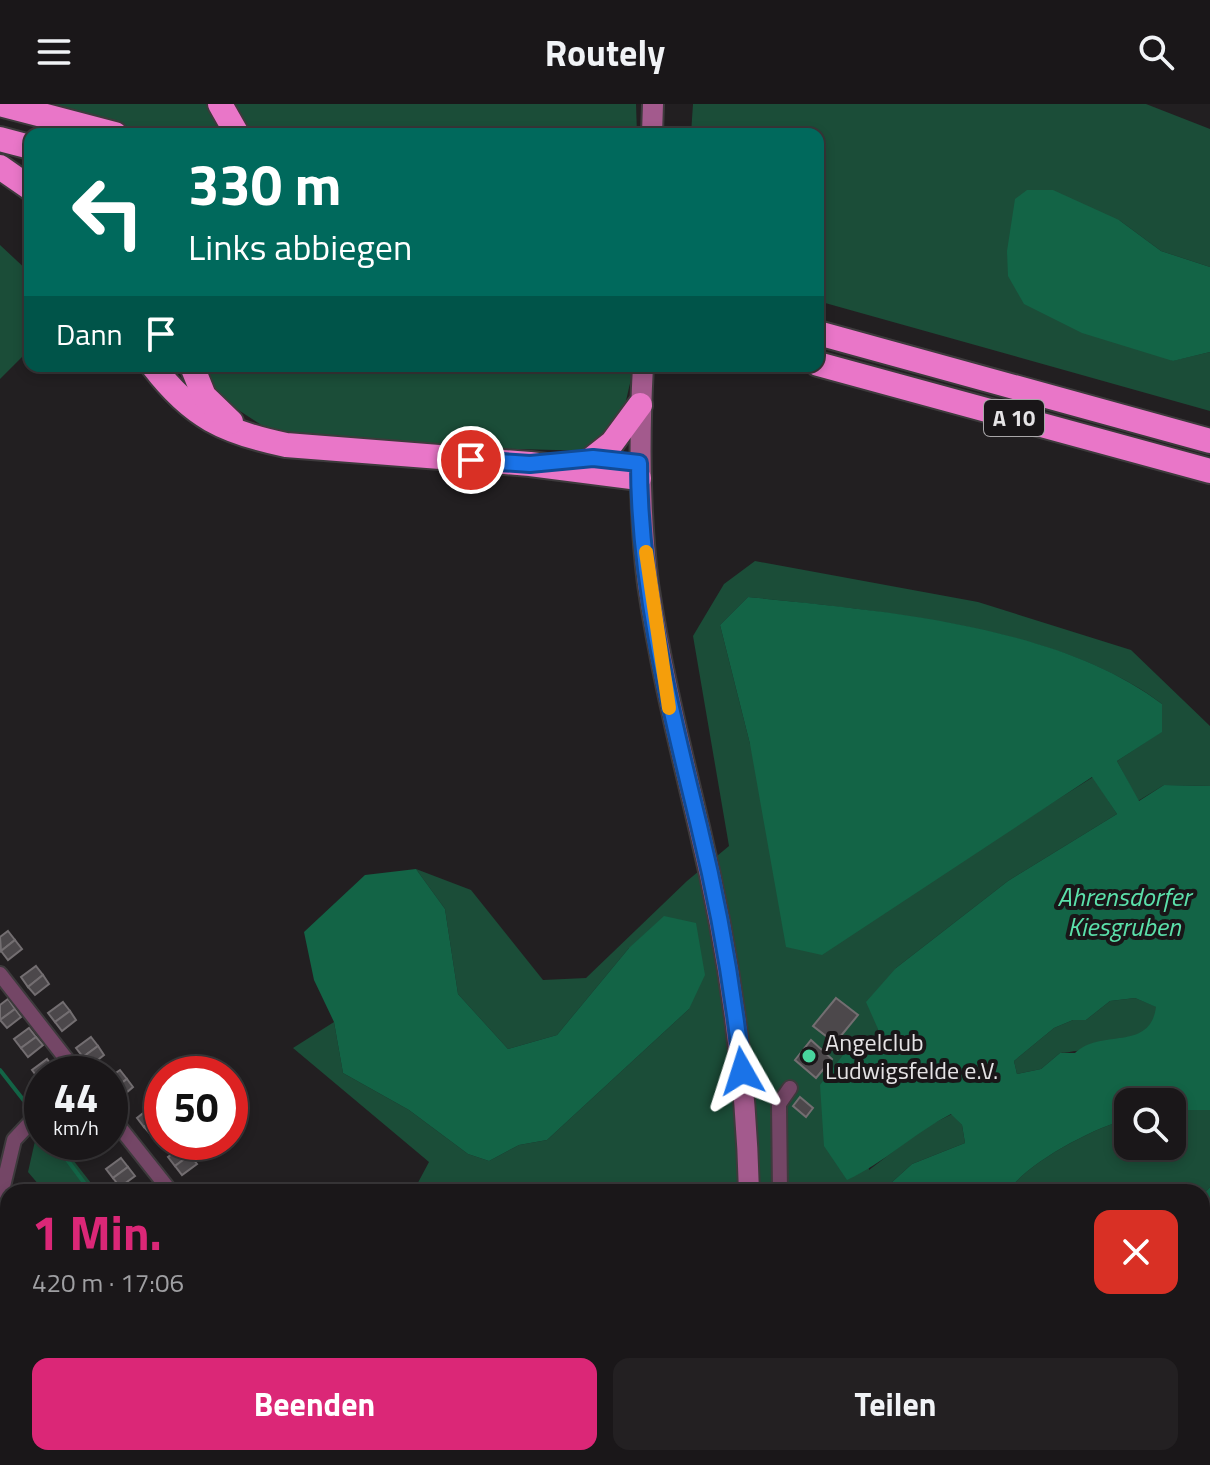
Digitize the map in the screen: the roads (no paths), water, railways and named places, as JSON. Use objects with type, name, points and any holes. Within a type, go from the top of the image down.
[{"type":"highway","points":[[0,104],[92,128]]},
{"type":"highway","points":[[220,104],[234,128]]},
{"type":"highway","points":[[0,139],[24,145]]},
{"type":"highway","points":[[0,167],[24,184]]},
{"type":"highway","name":"A 10","points":[[824,335],[1210,441]]},
{"type":"highway","name":"A 10","points":[[824,366],[1210,471]]},
{"type":"highway","points":[[159,372],[197,413],[237,434],[261,440],[286,445],[639,470]]},
{"type":"highway","points":[[194,372],[204,396],[218,413],[261,440]]},
{"type":"highway","points":[[593,458],[612,443],[640,405]]},
{"type":"highway","points":[[530,464],[593,458],[639,470]]},
{"type":"main road","points":[[652,128],[653,104]]},
{"type":"main road","points":[[643,372],[639,470],[648,582],[672,725],[699,827],[737,1018],[748,1124],[749,1184]]},
{"type":"street","points":[[0,974],[64,1056]]},
{"type":"street","points":[[780,1184],[779,1104],[790,1088]]},
{"type":"street","points":[[3,1170],[14,1140],[24,1129]]},
{"type":"street","points":[[128,1138],[165,1184]]},
{"type":"water","points":[[1027,190],[1053,190],[1119,220],[1161,251],[1210,267],[1210,352],[1173,361],[1082,333],[1024,304],[1008,276],[1007,251],[1015,199]]},
{"type":"water","name":"Ahrensdorfer Kiesgruben","points":[[748,597],[908,615],[964,625],[1071,655],[1119,677],[1162,704],[1162,732],[1117,761],[1139,801],[1164,785],[1210,786],[1210,1110],[1186,1110],[1186,1088],[1114,1088],[1114,1123],[1045,1158],[1015,1184],[890,1184],[912,1164],[965,1143],[962,1125],[951,1114],[847,1180],[824,1146],[820,1085],[853,1042],[869,1047],[878,1029],[866,1002],[896,968],[1008,881],[1117,814],[1092,777],[822,955],[786,947],[750,744],[720,625]],"holes":[[[1135,998],[1156,1007],[1152,1021],[1145,1030],[1098,1042],[1075,1053],[1060,1053],[1041,1069],[1017,1074],[1014,1061],[1054,1028],[1073,1020],[1086,1020],[1110,1001]]]},
{"type":"water","points":[[416,869],[445,909],[458,994],[508,1049],[557,1035],[629,948],[664,916],[696,923],[705,975],[689,1009],[547,1140],[519,1145],[489,1161],[468,1154],[409,1110],[343,1073],[334,1022],[314,980],[304,932],[365,875]]},
{"type":"waterway","points":[[0,1070],[24,1101]]},
{"type":"waterway","points":[[67,1160],[85,1184]]},
{"type":"place","name":"Angelclub Ludwigsfelde e.V.","points":[[809,1056]]}]
